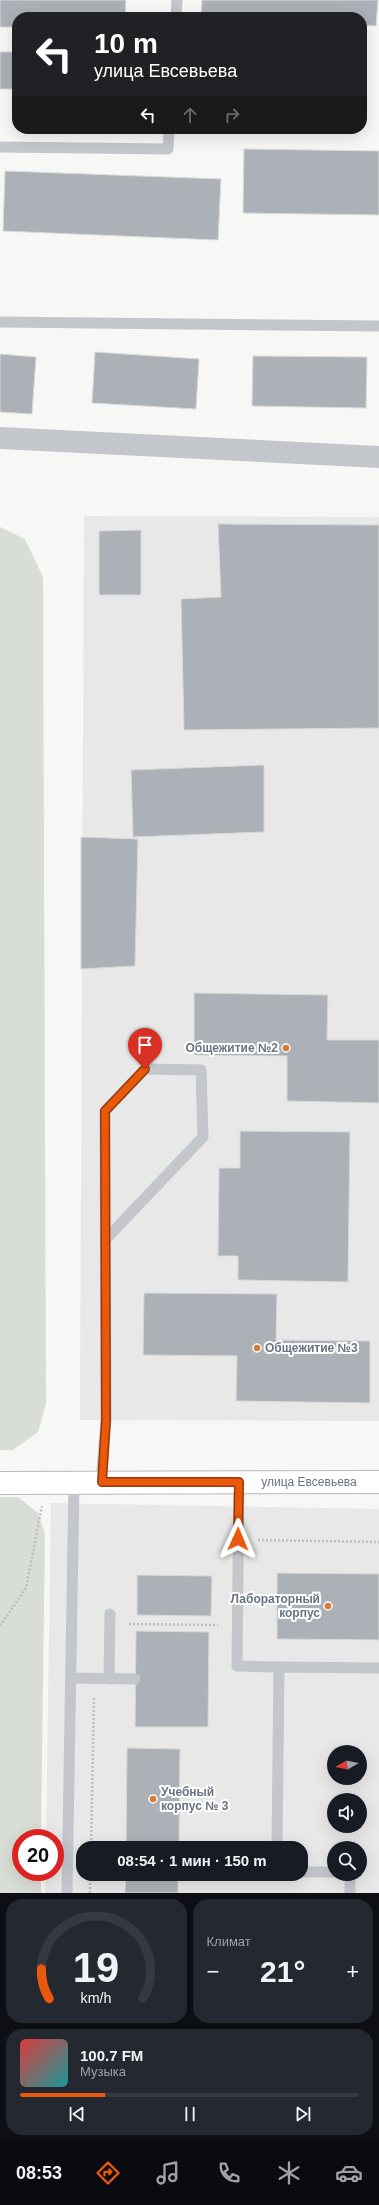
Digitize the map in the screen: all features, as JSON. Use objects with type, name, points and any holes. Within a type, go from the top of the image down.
[{"type":"street","points":[[0,438],[379,457]]},
{"type":"street","name":"улица Евсевьева","points":[[0,1483],[74,1488],[102,1482],[379,1482]]},
{"type":"lane","points":[[176,12],[177,0]]},
{"type":"lane","points":[[0,146],[168,149],[169,134]]},
{"type":"lane","points":[[0,322],[379,326]]},
{"type":"lane","points":[[102,1482],[106,1420],[105,1111],[145,1069],[201,1070],[203,1137],[106,1239]]},
{"type":"lane","points":[[239,1482],[237,1666],[379,1668]]},
{"type":"lane","points":[[67,1893],[74,1488]]},
{"type":"lane","points":[[109,1679],[110,1619]]},
{"type":"lane","points":[[278,1841],[279,1666]]},
{"type":"lane","points":[[71,1678],[135,1679]]},
{"type":"lane","points":[[308,1872],[327,1872]]},
{"type":"lane","points":[[350,1881],[350,1893]]},
{"type":"path","points":[[0,1626],[26,1588],[43,1504],[50,1497],[74,1488]]},
{"type":"path","points":[[238,1539],[379,1542]]},
{"type":"path","points":[[110,1619],[238,1625]]},
{"type":"path","points":[[91,1841],[94,1679]]},
{"type":"path","points":[[90,1881],[90,1893]]},
{"type":"shaded area","points":[[84,516],[379,517],[379,1421],[80,1420]]},
{"type":"shaded area","points":[[0,527],[25,539],[43,577],[46,1404],[38,1432],[13,1450],[0,1450]]},
{"type":"shaded area","points":[[0,1497],[18,1497],[38,1513],[45,1534],[41,1829],[12,1829],[12,1881],[41,1881],[41,1893],[0,1893]]},
{"type":"shaded area","points":[[51,1503],[379,1509],[379,1893],[45,1893],[45,1881],[64,1881],[64,1829],[46,1829]]},
{"type":"building","points":[[0,0],[126,0],[125,12],[12,12],[12,27],[0,27]]},
{"type":"building","points":[[202,0],[378,0],[376,26],[367,25],[367,12],[201,12]]},
{"type":"building","points":[[0,52],[12,52],[12,89],[0,89]]},
{"type":"building","points":[[244,149],[379,151],[379,215],[243,213]]},
{"type":"building","points":[[5,171],[221,179],[218,240],[3,231]]},
{"type":"building","points":[[95,352],[199,359],[196,409],[92,403]]},
{"type":"building","points":[[0,354],[36,357],[32,414],[0,412]]},
{"type":"building","points":[[253,356],[367,357],[366,408],[252,406]]},
{"type":"building","points":[[218,524],[379,525],[379,728],[184,730],[181,599],[221,597]]},
{"type":"building","points":[[141,530],[141,595],[99,595],[99,531]]},
{"type":"building","points":[[264,765],[264,832],[133,837],[131,770]]},
{"type":"building","points":[[81,837],[138,839],[135,966],[81,969]]},
{"type":"building","name":"Общежитие №2","points":[[194,993],[328,995],[327,1040],[379,1040],[379,1103],[287,1101],[287,1056],[194,1055]]},
{"type":"building","points":[[240,1131],[350,1132],[348,1282],[238,1280],[238,1256],[218,1256],[219,1168],[240,1168]]},
{"type":"building","name":"Общежитие №3","points":[[144,1293],[277,1294],[276,1340],[370,1341],[370,1403],[236,1401],[237,1356],[143,1355]]},
{"type":"building","name":"Лабораторный корпус","points":[[277,1573],[379,1574],[379,1640],[277,1639]]},
{"type":"building","points":[[137,1575],[212,1576],[211,1616],[137,1615]]},
{"type":"building","points":[[136,1631],[209,1632],[208,1727],[135,1727]]},
{"type":"building","name":"Учебный корпус № 3","points":[[127,1748],[180,1749],[179,1841],[126,1841]]},
{"type":"building","points":[[126,1881],[178,1881],[178,1893],[125,1893]]},
{"type":"place","name":"Общежитие №2","points":[[286,1048]]},
{"type":"place","name":"Общежитие №3","points":[[257,1348]]},
{"type":"place","name":"Лабораторный корпус","points":[[328,1606]]},
{"type":"place","name":"Учебный корпус № 3","points":[[153,1799]]},
{"type":"route","points":[[145,1069],[105,1111],[106,1420],[101,1464],[102,1482],[239,1482],[238,1539]]}]
